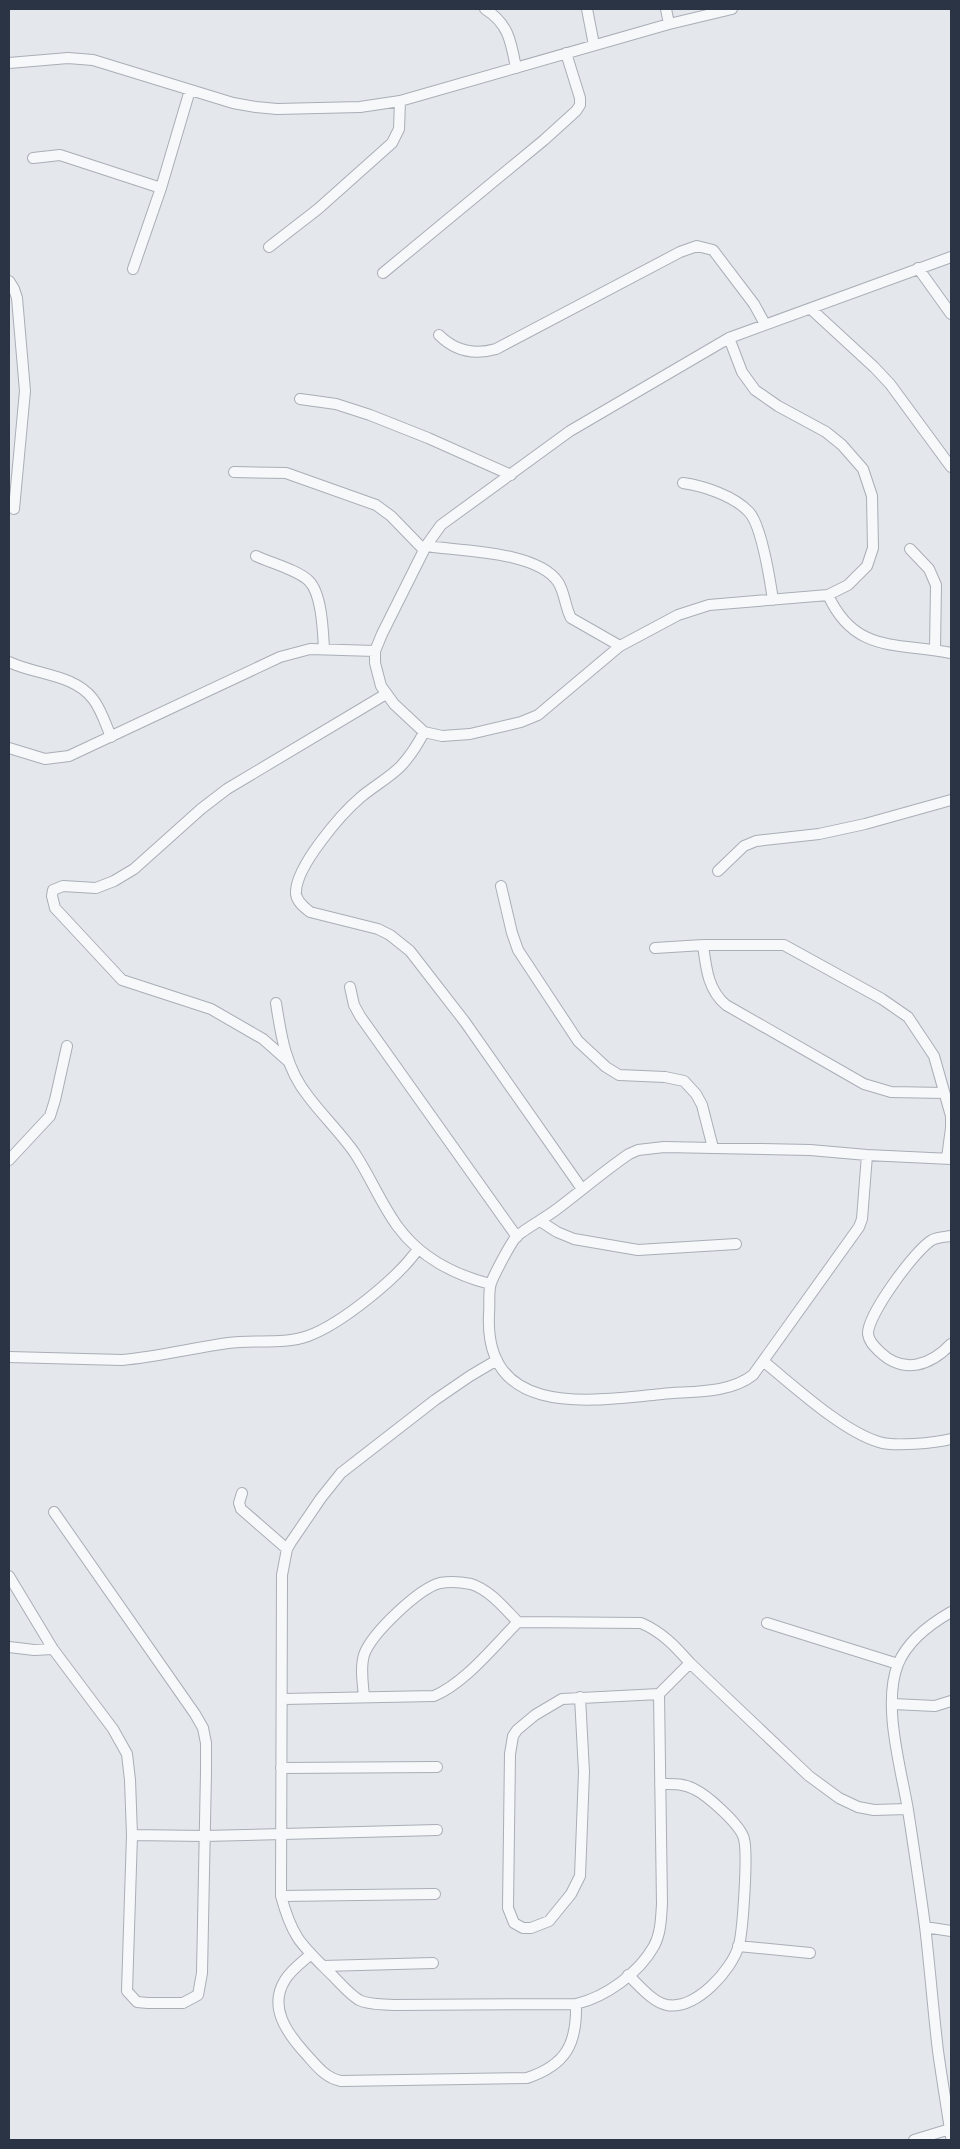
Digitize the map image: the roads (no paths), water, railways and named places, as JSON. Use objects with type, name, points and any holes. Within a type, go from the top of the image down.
[{"type":"street","points":[[485,9],[498,18],[508,34],[516,68]]},
{"type":"street","points":[[587,9],[594,45]]},
{"type":"street","points":[[666,9],[669,24]]},
{"type":"street","points":[[9,63],[82,59],[107,64],[242,105],[277,108],[360,107],[400,101],[669,24],[732,9]]},
{"type":"street","points":[[383,273],[544,140],[576,111],[580,105],[580,98],[566,53]]},
{"type":"street","points":[[133,269],[161,188],[190,90]]},
{"type":"street","points":[[269,247],[318,209],[392,143],[398,129],[400,101]]},
{"type":"street","points":[[33,158],[51,155],[65,156],[161,188]]},
{"type":"street","points":[[439,335],[450,345],[464,351],[481,352],[496,349],[680,252],[698,246],[713,250],[754,304],[765,324]]},
{"type":"street","points":[[729,338],[742,372],[755,390],[778,406],[826,432],[854,458],[868,481],[874,516],[871,557],[867,566],[848,584],[828,595],[709,605],[678,615],[620,646],[557,700],[531,719],[459,736],[442,736],[424,732],[386,694],[376,672],[375,651],[425,548],[441,525],[576,427],[729,338],[951,256]]},
{"type":"street","points":[[918,268],[951,314]]},
{"type":"street","points":[[9,281],[14,288],[17,298],[25,391],[14,509]]},
{"type":"street","points":[[811,309],[890,384],[951,467]]},
{"type":"street","points":[[300,400],[336,404],[370,415],[428,438],[510,475]]},
{"type":"street","points":[[234,472],[286,473],[376,505],[391,516],[425,548],[494,555],[531,563],[557,580],[563,590],[570,618],[620,646]]},
{"type":"street","points":[[682,483],[724,496],[741,504],[749,512],[758,528],[773,600]]},
{"type":"street","points":[[910,549],[929,569],[936,585],[935,649]]},
{"type":"street","points":[[256,556],[302,576],[312,585],[320,610],[324,649]]},
{"type":"street","points":[[828,595],[843,621],[855,632],[882,642],[951,653]]},
{"type":"street","points":[[9,748],[45,759],[70,756],[280,657],[298,651],[324,649],[375,651]]},
{"type":"street","points":[[9,662],[74,682],[94,700],[111,737]]},
{"type":"street","points":[[289,1062],[263,1039],[211,1009],[122,980],[55,908],[52,896],[53,890],[63,886],[96,888],[114,881],[134,869],[188,823],[201,809],[227,789],[386,694]]},
{"type":"street","points":[[424,732],[400,767],[361,797],[334,825],[311,856],[297,887],[297,898],[302,906],[310,912],[384,932],[414,955],[465,1022],[582,1189]]},
{"type":"street","points":[[718,871],[744,846],[756,841],[819,834],[865,824],[951,800]]},
{"type":"street","points":[[501,886],[518,950],[578,1041],[606,1067],[619,1075],[665,1077],[684,1081],[696,1094],[702,1105],[713,1148]]},
{"type":"street","points":[[655,948],[776,944],[791,948],[882,998],[908,1017],[925,1040],[938,1064],[951,1116],[949,1158],[867,1155],[810,1150],[664,1146],[638,1150],[619,1160],[517,1237],[490,1284],[489,1328],[497,1360],[512,1381],[528,1391],[546,1396],[571,1399],[613,1399],[731,1387],[743,1382],[753,1375],[859,1227],[862,1218],[867,1155]]},
{"type":"street","points":[[703,945],[710,984],[720,1000],[726,1005],[864,1084],[891,1092],[944,1093]]},
{"type":"street","points":[[350,987],[354,1005],[360,1016],[517,1237]]},
{"type":"street","points":[[276,1003],[289,1062],[307,1096],[355,1154],[397,1227],[418,1249],[458,1274],[490,1284]]},
{"type":"street","points":[[9,1160],[50,1116],[67,1046]]},
{"type":"street","points":[[540,1221],[557,1232],[574,1239],[638,1250],[736,1244]]},
{"type":"street","points":[[951,1236],[934,1239],[914,1256],[903,1269],[873,1317],[868,1332],[870,1341],[884,1356],[902,1364],[930,1362],[942,1354],[951,1344]]},
{"type":"street","points":[[9,1357],[131,1359],[228,1343],[256,1340],[282,1341],[307,1336],[349,1312],[370,1296],[408,1262],[418,1249]]},
{"type":"street","points":[[497,1360],[435,1400],[341,1473],[307,1516],[287,1549],[282,1575],[281,1896],[289,1924],[298,1940],[310,1955],[350,1994],[369,2003],[394,2005],[576,2004],[600,1997],[616,1986],[645,1959],[655,1945],[661,1927],[659,1694]]},
{"type":"street","points":[[763,1361],[859,1435],[881,1443],[913,1443],[951,1439]]},
{"type":"street","points":[[242,1493],[239,1503],[241,1509],[287,1549]]},
{"type":"street","points":[[9,1576],[53,1649],[113,1729],[127,1754],[132,1835],[127,1991],[137,2002],[184,2003],[198,1995],[202,1973],[206,1772],[203,1728],[174,1681],[54,1512]]},
{"type":"street","points":[[364,1697],[362,1660],[367,1647],[411,1600],[440,1583],[460,1582],[479,1587],[487,1592],[518,1622],[641,1623],[661,1633],[809,1776],[839,1798],[858,1807],[874,1810],[907,1808]]},
{"type":"street","points":[[914,2140],[951,2133],[938,2050],[925,1927],[894,1737],[894,1681],[898,1664],[917,1636],[951,1612]]},
{"type":"street","points":[[283,1698],[427,1698],[440,1694],[464,1676],[518,1622]]},
{"type":"street","points":[[767,1623],[898,1664]]},
{"type":"street","points":[[9,1647],[34,1650],[53,1649]]},
{"type":"street","points":[[580,1697],[584,1772],[580,1876],[571,1894],[549,1920],[538,1926],[523,1928],[514,1923],[508,1908],[511,1744],[517,1730],[535,1715],[562,1699],[580,1697],[659,1694],[690,1663]]},
{"type":"street","points":[[893,1704],[935,1706],[951,1701]]},
{"type":"street","points":[[281,1768],[437,1766]]},
{"type":"street","points":[[628,1975],[659,2002],[667,2005],[683,2004],[699,1996],[717,1979],[734,1957],[738,1946],[746,1854],[744,1838],[736,1825],[703,1794],[679,1784],[660,1784]]},
{"type":"street","points":[[132,1835],[204,1836],[437,1830]]},
{"type":"street","points":[[281,1896],[435,1894]]},
{"type":"street","points":[[925,1927],[951,1931]]},
{"type":"street","points":[[738,1946],[810,1953]]},
{"type":"street","points":[[310,1955],[285,1981],[280,1993],[282,2023],[288,2035],[330,2079],[341,2081],[528,2078],[547,2070],[558,2062],[569,2048],[575,2037],[576,2004]]},
{"type":"street","points":[[322,1966],[433,1962]]}]
